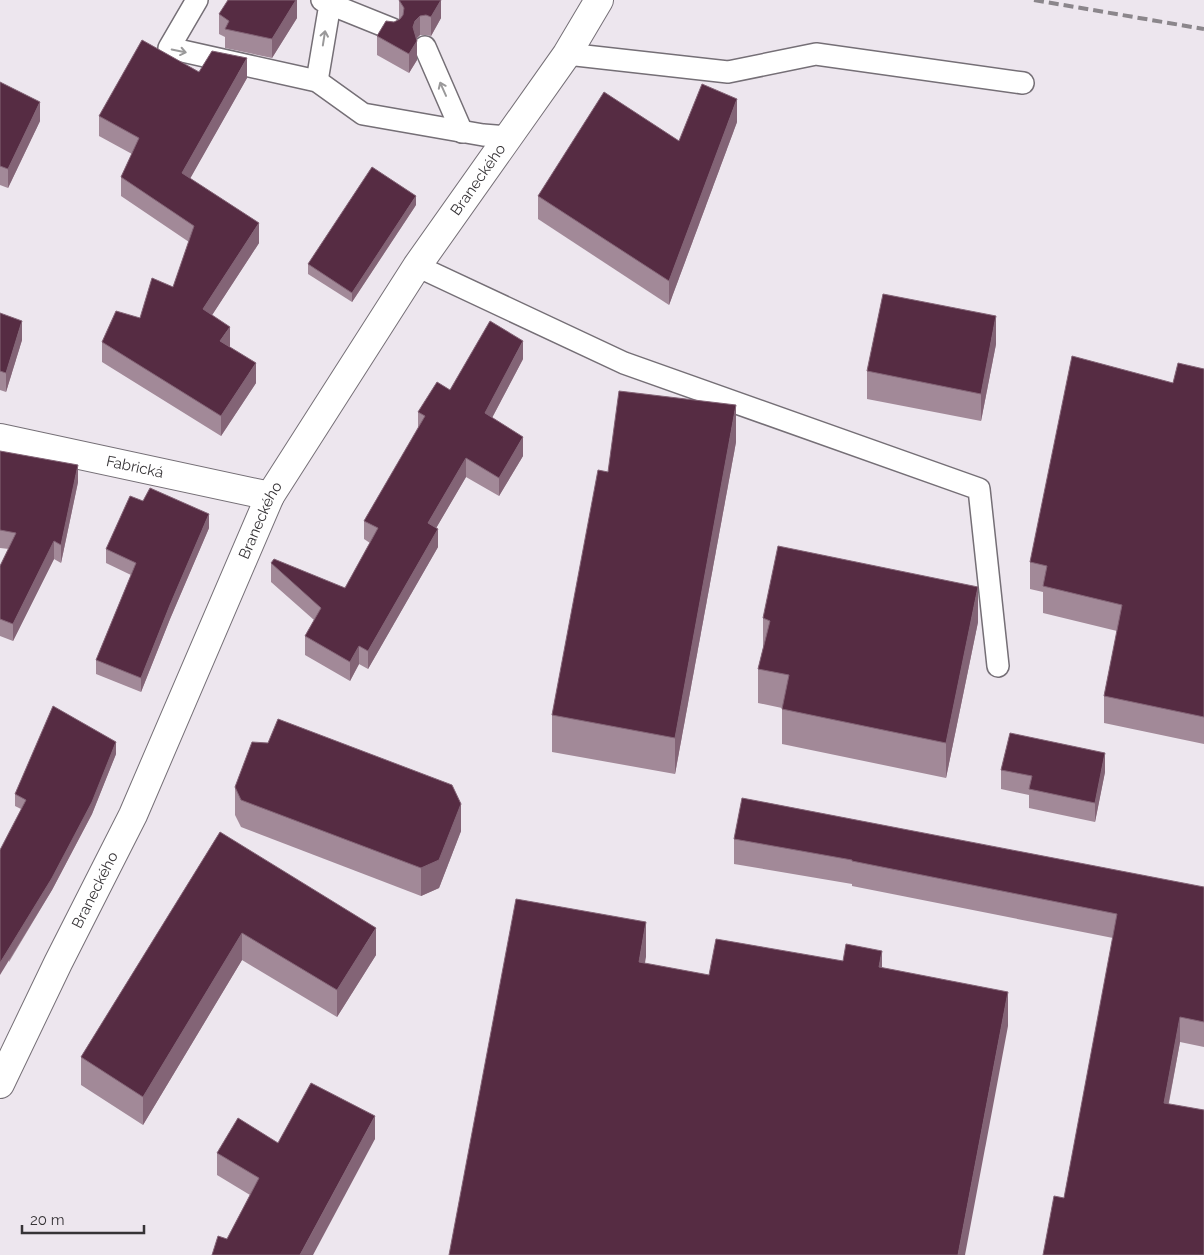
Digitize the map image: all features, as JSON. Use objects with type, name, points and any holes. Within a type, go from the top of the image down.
[{"type":"street","name":"Braneckého","points":[[0,1084],[133,814],[270,496],[417,266],[567,54],[598,0]]},
{"type":"street","name":"Fabrická","points":[[0,438],[270,496]]},
{"type":"lane","points":[[197,0],[169,48],[317,81],[364,114],[462,132],[508,137]]},
{"type":"lane","points":[[317,81],[326,2],[392,29]]},
{"type":"lane","points":[[424,47],[462,132]]},
{"type":"lane","points":[[567,54],[728,72],[816,54],[1023,83]]},
{"type":"lane","points":[[417,266],[624,363],[979,489],[998,666]]},
{"type":"building","points":[[228,0],[296,0],[272,39],[225,29],[229,21],[219,14]]},
{"type":"building","points":[[399,0],[441,0],[431,17],[426,15],[420,16],[415,21],[413,27],[417,41],[409,54],[377,36],[386,21],[394,22],[403,15],[404,8]]},
{"type":"building","points":[[142,40],[199,72],[212,51],[247,58],[182,173],[259,223],[203,309],[230,327],[220,341],[256,363],[221,416],[102,342],[116,311],[140,318],[152,278],[173,287],[194,226],[121,177],[139,138],[99,116]]},
{"type":"building","points":[[0,82],[40,102],[8,169],[0,166]]},
{"type":"building","points":[[702,84],[737,99],[669,281],[538,196],[604,92],[679,141]]},
{"type":"building","points":[[372,167],[416,196],[352,293],[308,264]]},
{"type":"building","points":[[883,294],[996,316],[981,394],[867,371]]},
{"type":"building","points":[[0,313],[22,321],[6,373],[0,371]]},
{"type":"building","points":[[490,321],[523,341],[485,413],[523,437],[499,478],[466,458],[428,523],[438,529],[368,651],[359,646],[350,662],[305,636],[321,608],[271,563],[274,559],[345,588],[378,528],[364,521],[425,416],[418,412],[437,382],[450,390]]},
{"type":"building","points":[[1072,356],[1173,383],[1178,363],[1204,369],[1204,717],[1104,696],[1122,605],[1043,586],[1047,566],[1030,562]]},
{"type":"building","points":[[619,391],[736,405],[675,738],[552,715],[598,470],[608,472]]},
{"type":"building","points":[[0,451],[78,465],[61,545],[54,541],[13,624],[0,619],[0,566],[16,533],[0,530]]},
{"type":"building","points":[[150,488],[209,514],[141,678],[96,660],[136,563],[106,549],[130,496],[143,501]]},
{"type":"building","points":[[778,546],[978,587],[946,743],[782,709],[789,675],[758,669],[770,621],[763,618]]},
{"type":"building","points":[[53,706],[116,742],[92,802],[52,878],[0,963],[0,850],[26,800],[15,794]]},
{"type":"building","points":[[278,719],[452,785],[461,804],[439,860],[421,868],[241,800],[235,787],[252,742],[268,743]]},
{"type":"building","points":[[1010,733],[1105,753],[1095,803],[1029,789],[1032,776],[1001,770]]},
{"type":"building","points":[[742,798],[1204,887],[1204,1022],[1180,1017],[1164,1103],[1204,1110],[1204,1255],[1043,1255],[1054,1196],[1064,1198],[1117,914],[852,860],[734,839]]},
{"type":"building","points":[[220,832],[376,928],[337,990],[242,933],[143,1097],[81,1057]]},
{"type":"building","points":[[516,899],[646,922],[639,962],[709,975],[716,939],[843,961],[846,944],[882,951],[879,967],[1008,992],[958,1255],[449,1255]]},
{"type":"building","points":[[311,1083],[375,1116],[300,1255],[212,1255],[218,1236],[227,1239],[259,1178],[217,1153],[238,1118],[278,1143]]},
{"type":"railway","points":[[1034,0],[1204,29]]}]
